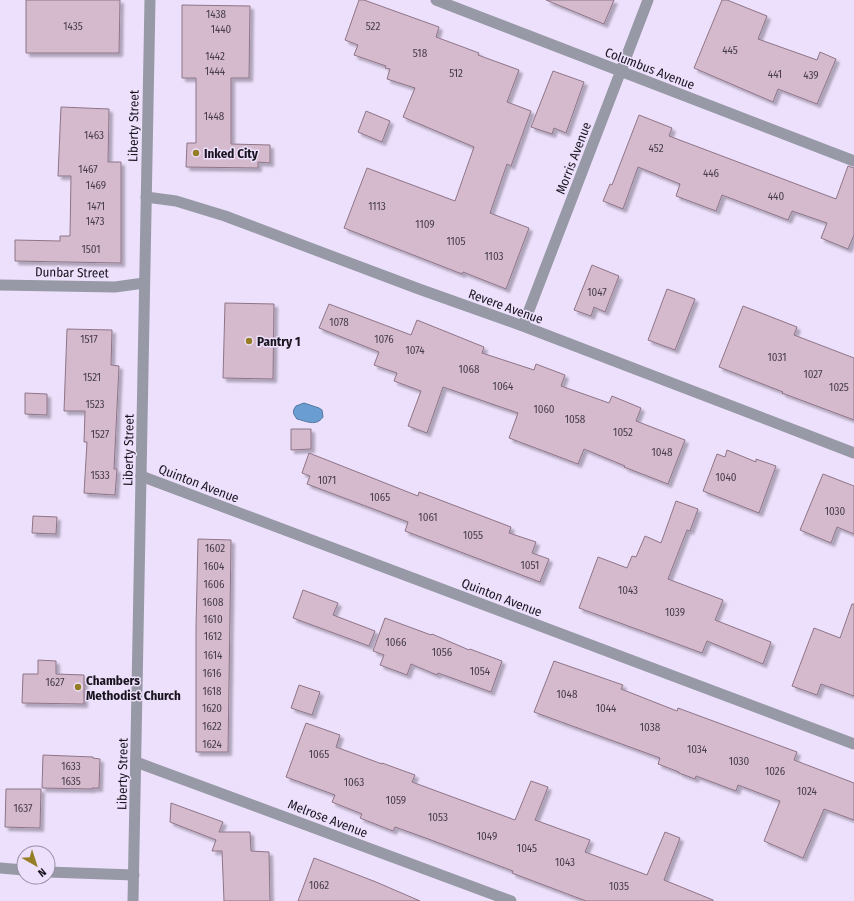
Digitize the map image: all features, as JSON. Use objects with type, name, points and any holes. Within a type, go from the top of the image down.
[{"type":"street","name":"Liberty Street","points":[[133,901],[150,0]]},
{"type":"street","name":"Columbus Avenue","points":[[436,0],[854,161]]},
{"type":"street","name":"Morris Avenue","points":[[523,326],[648,0]]},
{"type":"street","name":"Revere Avenue","points":[[146,197],[176,201],[197,206],[225,216],[419,289],[523,326],[854,453]]},
{"type":"street","name":"Dunbar Street","points":[[0,285],[115,287],[144,283]]},
{"type":"street","name":"Quinton Avenue","points":[[141,476],[854,744]]},
{"type":"street","name":"Melrose Avenue","points":[[136,762],[511,901]]},
{"type":"street","points":[[0,868],[16,869]]},
{"type":"street","points":[[56,872],[134,875]]},
{"type":"water","points":[[304,403],[322,410],[323,417],[314,423],[297,419],[294,414],[294,409],[296,406]]},
{"type":"building","points":[[26,0],[120,0],[119,53],[26,53]]},
{"type":"building","points":[[359,0],[364,0],[439,27],[436,37],[479,53],[478,55],[519,70],[507,102],[531,111],[511,166],[507,164],[490,213],[529,228],[506,289],[463,272],[462,274],[344,228],[367,168],[455,201],[474,147],[403,117],[415,88],[387,79],[390,69],[385,68],[386,66],[354,55],[358,45],[345,40]]},
{"type":"building","points":[[546,0],[614,0],[604,24]]},
{"type":"building","points":[[722,0],[727,0],[767,16],[758,39],[817,60],[820,52],[836,59],[817,104],[778,89],[773,102],[694,68]]},
{"type":"building","points":[[182,5],[250,6],[249,78],[231,78],[231,144],[270,145],[270,163],[258,162],[258,168],[186,167],[187,143],[196,143],[196,78],[182,78]]},
{"type":"building","points":[[553,71],[584,82],[566,133],[554,128],[552,134],[531,127]]},
{"type":"building","points":[[61,107],[109,109],[108,162],[121,162],[121,263],[15,261],[15,240],[60,241],[60,236],[70,236],[71,176],[58,176]]},
{"type":"building","points":[[366,111],[390,121],[382,142],[358,132]]},
{"type":"building","points":[[639,115],[672,128],[669,136],[836,199],[848,166],[854,168],[854,235],[848,249],[821,238],[827,223],[792,211],[788,220],[722,195],[716,211],[676,196],[680,184],[638,167],[623,209],[603,201],[610,184],[612,185]]},
{"type":"building","points":[[592,265],[619,276],[605,312],[594,307],[591,316],[574,310]]},
{"type":"building","points":[[667,289],[695,299],[675,350],[648,340]]},
{"type":"building","name":"Pantry 1","points":[[225,303],[274,304],[273,379],[223,378]]},
{"type":"building","points":[[329,304],[411,335],[417,320],[484,347],[482,353],[534,370],[536,364],[565,375],[561,386],[609,403],[612,396],[641,408],[636,421],[685,440],[668,484],[624,467],[625,466],[584,449],[578,464],[509,438],[518,413],[443,387],[427,433],[408,426],[421,391],[394,381],[397,373],[374,365],[379,352],[319,328]]},
{"type":"building","points":[[743,306],[797,327],[794,335],[854,358],[854,420],[719,367]]},
{"type":"building","points":[[67,329],[112,330],[111,365],[119,366],[114,469],[117,469],[115,495],[84,493],[87,442],[84,442],[85,411],[64,411]]},
{"type":"building","points":[[25,393],[47,394],[47,415],[25,414]]},
{"type":"building","points":[[291,429],[311,429],[311,449],[291,450]]},
{"type":"building","points":[[727,450],[756,462],[756,459],[776,466],[759,513],[703,491],[717,454],[725,457]]},
{"type":"building","points":[[309,453],[418,496],[419,492],[511,527],[509,533],[536,542],[532,553],[549,559],[540,582],[405,531],[408,522],[307,484],[310,476],[302,473]]},
{"type":"building","points":[[823,474],[854,486],[854,534],[837,527],[831,543],[800,530]]},
{"type":"building","points":[[676,501],[698,509],[690,531],[687,530],[668,579],[723,600],[715,620],[771,642],[763,664],[707,641],[702,653],[579,608],[598,557],[627,568],[632,556],[636,557],[645,536],[661,543]]},
{"type":"building","points":[[33,516],[57,517],[56,534],[32,533]]},
{"type":"building","points":[[198,539],[231,540],[228,752],[196,752]]},
{"type":"building","points":[[303,590],[338,603],[333,615],[375,631],[369,646],[293,618]]},
{"type":"building","points":[[852,604],[854,604],[854,696],[821,684],[817,695],[792,686],[814,628],[840,638]]},
{"type":"building","points":[[385,618],[502,661],[491,692],[438,673],[437,675],[411,664],[407,675],[380,665],[384,655],[373,651]]},
{"type":"building","points":[[38,660],[56,661],[56,674],[84,675],[84,704],[22,703],[23,674],[38,674]]},
{"type":"building","points":[[554,661],[623,685],[621,689],[677,711],[678,708],[797,752],[794,760],[854,783],[854,820],[824,809],[803,858],[764,841],[780,801],[738,785],[736,791],[696,776],[695,779],[658,764],[660,758],[534,712]]},
{"type":"building","points":[[299,685],[320,692],[312,715],[291,708]]},
{"type":"building","points":[[306,723],[340,735],[336,747],[415,775],[412,782],[515,820],[531,781],[548,787],[535,820],[590,840],[585,852],[647,875],[665,832],[680,838],[664,880],[713,901],[586,901],[512,873],[513,871],[423,837],[395,827],[393,831],[360,818],[362,814],[332,802],[335,795],[286,777]]},
{"type":"building","points":[[43,755],[93,757],[100,759],[99,788],[42,788]]},
{"type":"building","points":[[6,789],[41,789],[40,828],[5,827]]},
{"type":"building","points":[[171,803],[223,822],[219,832],[250,832],[251,851],[269,852],[270,901],[224,901],[222,851],[212,851],[216,840],[170,822]]},
{"type":"building","points":[[314,858],[376,882],[420,901],[298,901]]},
{"type":"place","name":"Inked City","points":[[196,153]]},
{"type":"place","name":"Pantry 1","points":[[249,341]]},
{"type":"place","name":"Chambers Methodist Church","points":[[78,687]]}]
